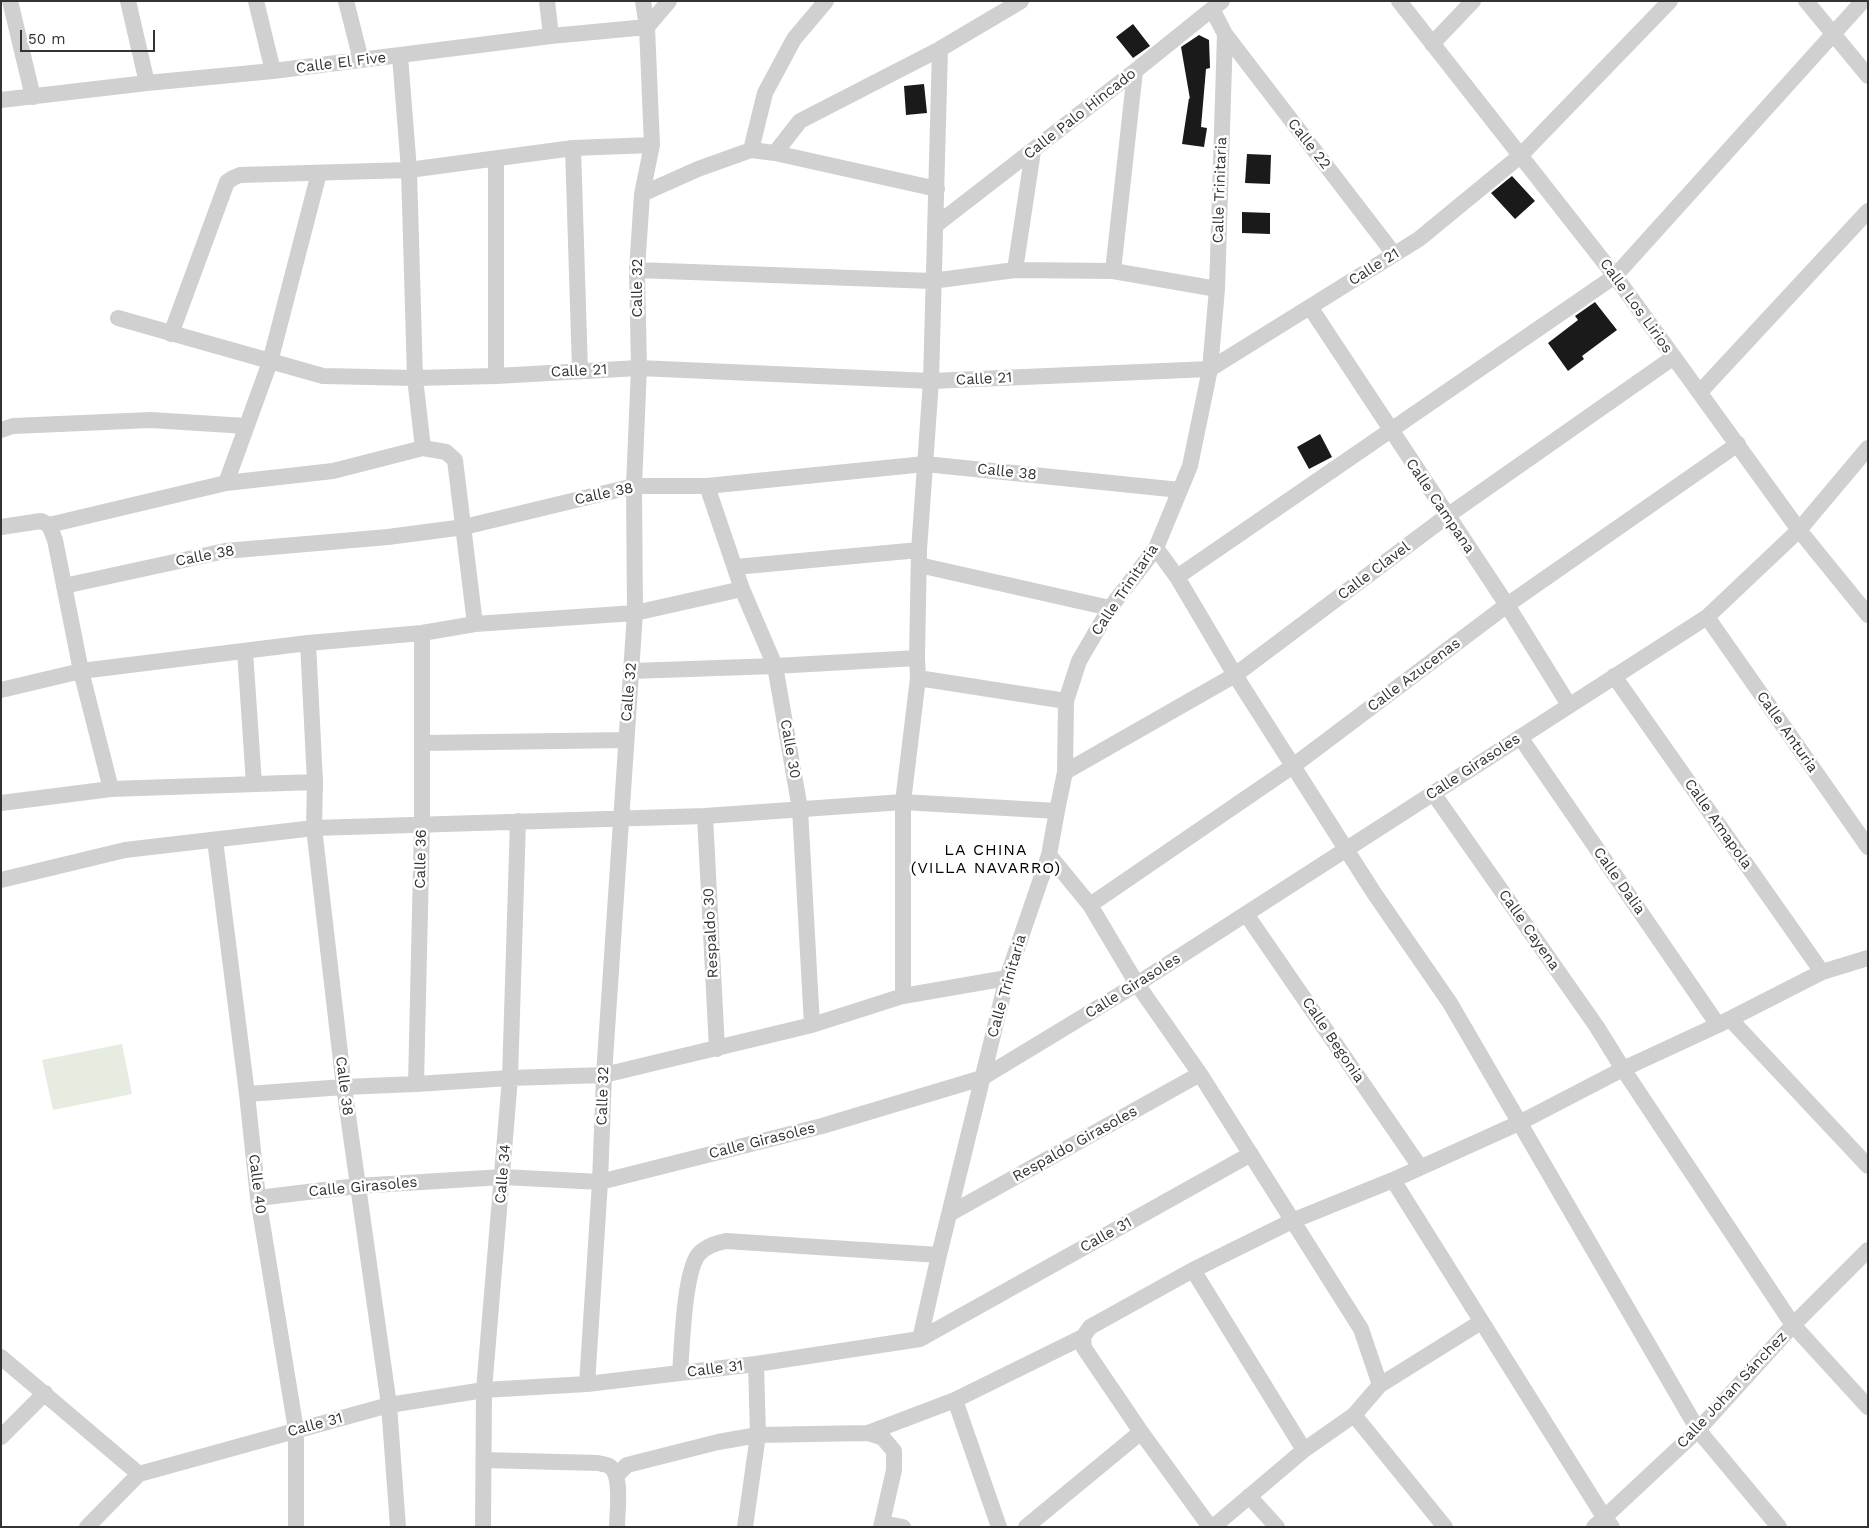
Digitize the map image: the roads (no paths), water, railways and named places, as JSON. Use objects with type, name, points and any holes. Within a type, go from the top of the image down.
[{"type":"street","points":[[10,1],[33,96]]},
{"type":"street","points":[[128,1],[147,83]]},
{"type":"street","points":[[256,1],[273,71]]},
{"type":"street","points":[[346,1],[361,60]]},
{"type":"street","points":[[548,1],[551,36]]},
{"type":"street","name":"Calle 32","points":[[587,1384],[620,818],[635,613],[634,486],[639,368],[637,270],[642,194],[652,145],[647,27],[644,1]]},
{"type":"street","points":[[647,27],[669,1]]},
{"type":"street","points":[[751,150],[765,93],[794,39],[826,1]]},
{"type":"street","points":[[775,153],[800,121],[940,49],[1021,1]]},
{"type":"street","name":"Calle Los Lirios","points":[[1399,1],[1615,276],[1799,530],[1868,615]]},
{"type":"street","points":[[1432,44],[1473,1]]},
{"type":"street","name":"Calle 21","points":[[118,318],[323,376],[415,378],[496,376],[639,368],[930,381],[1210,368],[1419,239],[1520,156],[1670,1]]},
{"type":"street","points":[[1806,1],[1868,76]]},
{"type":"street","points":[[1177,577],[1615,276],[1863,1]]},
{"type":"street","name":"Calle Trinitaria","points":[[920,1339],[938,1255],[1007,978],[1050,855],[1057,810],[1066,772],[1066,701],[1079,661],[1110,608],[1156,548],[1190,466],[1210,368],[1217,288],[1225,34],[1217,5]]},
{"type":"street","name":"Calle Palo Hincado","points":[[936,225],[1033,151],[1217,5]]},
{"type":"street","name":"Calle El Five","points":[[1,100],[273,71],[551,36],[647,27]]},
{"type":"street","name":"Calle 22","points":[[1225,34],[1394,254]]},
{"type":"street","points":[[903,996],[903,802],[918,678],[919,558],[930,381],[940,49]]},
{"type":"street","points":[[400,56],[408,170],[415,378],[423,448]]},
{"type":"street","points":[[1114,271],[1135,71]]},
{"type":"street","points":[[171,334],[227,182],[233,178],[240,176],[319,172],[408,170],[496,160],[573,148],[652,145]]},
{"type":"street","points":[[573,148],[580,370]]},
{"type":"street","points":[[642,194],[698,169],[751,150],[775,153],[937,189]]},
{"type":"street","points":[[1015,270],[1033,151]]},
{"type":"street","points":[[496,160],[496,376]]},
{"type":"street","points":[[226,483],[270,362],[319,172]]},
{"type":"street","points":[[1700,392],[1868,211]]},
{"type":"street","points":[[637,270],[932,281],[1015,270],[1114,271],[1217,288]]},
{"type":"street","name":"Calle Campana","points":[[1310,307],[1507,605],[1569,705]]},
{"type":"street","name":"Calle Clavel","points":[[1066,772],[1235,674],[1448,516],[1674,357]]},
{"type":"street","points":[[1,430],[12,426],[151,420],[246,426]]},
{"type":"street","name":"Calle Azucenas","points":[[1090,905],[1293,766],[1507,605],[1738,444]]},
{"type":"street","points":[[1,526],[41,521],[49,525],[226,483],[333,471],[423,448],[446,452],[455,460],[475,624]]},
{"type":"street","name":"Calle Girasoles","points":[[258,1198],[357,1186],[503,1177],[600,1182],[822,1126],[982,1078],[1137,984],[1707,616],[1799,530],[1867,451]]},
{"type":"street","name":"Calle 38","points":[[64,586],[225,551],[388,537],[464,527],[634,486],[707,486],[926,464],[1180,490]]},
{"type":"street","name":"Calle 30","points":[[707,486],[742,589],[776,666],[800,809],[812,1025]]},
{"type":"street","points":[[49,525],[55,540],[82,671],[110,788]]},
{"type":"street","points":[[1156,548],[1177,577],[1235,674],[1374,893],[1450,1003],[1698,1430],[1779,1527]]},
{"type":"street","points":[[735,567],[919,558],[1110,608]]},
{"type":"street","points":[[1,690],[82,671],[308,643],[422,633],[475,624],[635,613],[742,589]]},
{"type":"street","name":"Calle Anturia","points":[[1707,616],[1868,847]]},
{"type":"street","name":"Calle 36","points":[[416,1084],[422,824],[422,633]]},
{"type":"street","name":"Calle 38","points":[[308,643],[315,782],[314,828],[344,1086],[389,1405],[398,1527]]},
{"type":"street","points":[[244,651],[254,784]]},
{"type":"street","points":[[632,671],[776,666],[917,658]]},
{"type":"street","name":"Calle Amapola","points":[[1614,676],[1822,972]]},
{"type":"street","points":[[918,678],[1066,701]]},
{"type":"street","name":"Calle Dalia","points":[[1520,737],[1724,1022],[1868,1166]]},
{"type":"street","points":[[423,743],[626,740]]},
{"type":"street","points":[[1,803],[110,788],[315,782]]},
{"type":"street","name":"Calle Cayena","points":[[1433,793],[1597,1028],[1793,1325],[1868,1407]]},
{"type":"street","points":[[1,880],[126,850],[314,828],[704,816],[903,802],[1057,810]]},
{"type":"street","name":"Respaldo 30","points":[[704,816],[717,1049]]},
{"type":"street","name":"Calle 34","points":[[483,1527],[484,1390],[510,1078],[518,821]]},
{"type":"street","name":"Calle 40","points":[[215,840],[258,1198],[296,1430],[296,1527]]},
{"type":"street","points":[[1050,855],[1090,905],[1137,984],[1200,1074],[1361,1329],[1380,1385]]},
{"type":"street","name":"Calle Begonia","points":[[1246,914],[1420,1167]]},
{"type":"street","points":[[868,1433],[955,1400],[1083,1337],[1090,1327],[1193,1270],[1292,1221],[1393,1180],[1519,1123],[1623,1069],[1724,1022],[1822,972],[1868,958]]},
{"type":"street","points":[[247,1094],[344,1086],[604,1075],[812,1025],[903,996],[1007,978]]},
{"type":"street","name":"Respaldo Girasoles","points":[[949,1214],[1200,1074]]},
{"type":"street","name":"Calle 31","points":[[139,1474],[389,1405],[484,1390],[587,1384],[756,1364],[920,1339],[1251,1154]]},
{"type":"street","points":[[1393,1180],[1603,1523]]},
{"type":"street","points":[[680,1373],[688,1284],[692,1267],[699,1254],[712,1244],[726,1241],[938,1255]]},
{"type":"street","name":"Calle Johan Sánchez","points":[[1603,1523],[1698,1430],[1793,1325],[1868,1250]]},
{"type":"street","points":[[1193,1270],[1304,1450]]},
{"type":"street","points":[[1083,1337],[1084,1348],[1141,1432],[1211,1527],[1304,1450],[1354,1415],[1380,1385],[1481,1322]]},
{"type":"street","points":[[1,1356],[139,1474],[86,1527]]},
{"type":"street","points":[[745,1527],[758,1435],[756,1364]]},
{"type":"street","points":[[1,1437],[44,1393]]},
{"type":"street","points":[[955,1400],[999,1527]]},
{"type":"street","points":[[1354,1415],[1445,1527]]},
{"type":"street","points":[[1026,1527],[1141,1432]]},
{"type":"street","points":[[617,1475],[627,1465],[718,1442],[758,1435],[868,1433],[883,1438],[894,1451],[894,1470],[882,1525],[903,1527]]},
{"type":"street","points":[[484,1460],[598,1463],[610,1466],[617,1475],[617,1527]]},
{"type":"street","points":[[1249,1496],[1278,1527]]},
{"type":"district","name":"LA CHINA (VILLA NAVARRO)","points":[[986,859]]}]
